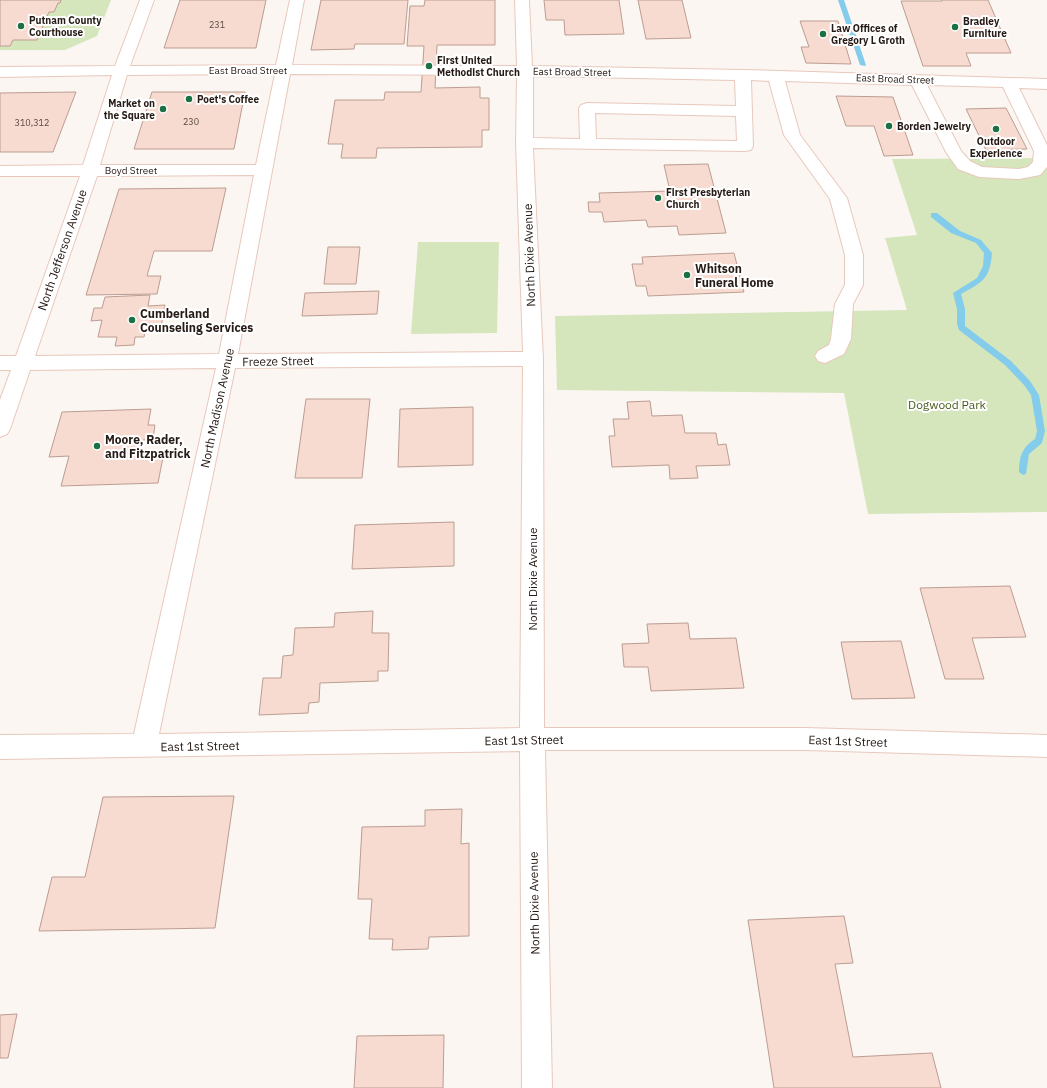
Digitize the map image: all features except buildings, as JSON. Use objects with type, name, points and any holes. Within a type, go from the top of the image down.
[{"type":"street","name":"North Jefferson Avenue","points":[[0,429],[90,171],[121,71],[147,0]]},
{"type":"street","name":"North Madison Avenue","points":[[144,746],[227,362],[282,69],[297,0]]},
{"type":"street","name":"North Dixie Avenue","points":[[522,0],[525,71],[524,143],[533,358],[532,740],[537,1088]]},
{"type":"street","name":"East Broad Street","points":[[0,72],[282,69],[525,71],[743,75],[1047,84]]},
{"type":"street","points":[[524,143],[745,146],[743,75]]},
{"type":"street","points":[[776,76],[792,135],[838,198],[854,255],[854,285],[844,304],[841,339],[837,349],[825,356]]},
{"type":"street","points":[[917,80],[954,152],[964,165],[979,172],[1019,174],[1034,171],[1041,163],[1042,151],[1008,82]]},
{"type":"street","points":[[588,144],[587,108],[743,111]]},
{"type":"street","name":"Boyd Street","points":[[0,171],[263,170]]},
{"type":"street","name":"Freeze Street","points":[[0,364],[533,358]]},
{"type":"street","name":"East 1st Street","points":[[0,747],[532,740],[804,740],[1047,746]]},
{"type":"green space","points":[[0,0],[111,0],[97,36],[65,50],[0,50]]},
{"type":"green space","name":"Dogwood Park","points":[[1047,158],[1047,512],[868,514],[844,393],[557,390],[555,316],[907,310],[885,238],[917,235],[892,159]]},
{"type":"green space","points":[[418,242],[499,242],[497,333],[411,334]]},
{"type":"waterway","points":[[841,0],[863,65]]},
{"type":"waterway","points":[[934,215],[957,233],[982,244],[988,253],[987,266],[980,280],[957,293],[957,298],[961,309],[961,324],[962,328],[1008,363],[1027,383],[1035,395],[1041,431],[1039,441],[1030,447],[1025,453],[1023,472]]},
{"type":"place","name":"Putnam County Courthouse","points":[[21,26]]},
{"type":"place","name":"Bradley Furniture","points":[[955,27]]},
{"type":"place","name":"Law Offices of Gregory L Groth","points":[[823,34]]},
{"type":"place","name":"First United Methodist Church","points":[[429,66]]},
{"type":"place","name":"Poet's Coffee","points":[[189,99]]},
{"type":"place","name":"Market on the Square","points":[[163,109]]},
{"type":"place","name":"Borden Jewelry","points":[[889,126]]},
{"type":"place","name":"Outdoor Experience","points":[[996,129]]},
{"type":"place","name":"First Presbyterian Church","points":[[658,198]]},
{"type":"place","name":"Whitson Funeral Home","points":[[687,275]]},
{"type":"place","name":"Cumberland Counseling Services","points":[[132,320]]},
{"type":"place","name":"Moore, Rader, and Fitzpatrick","points":[[97,446]]}]
